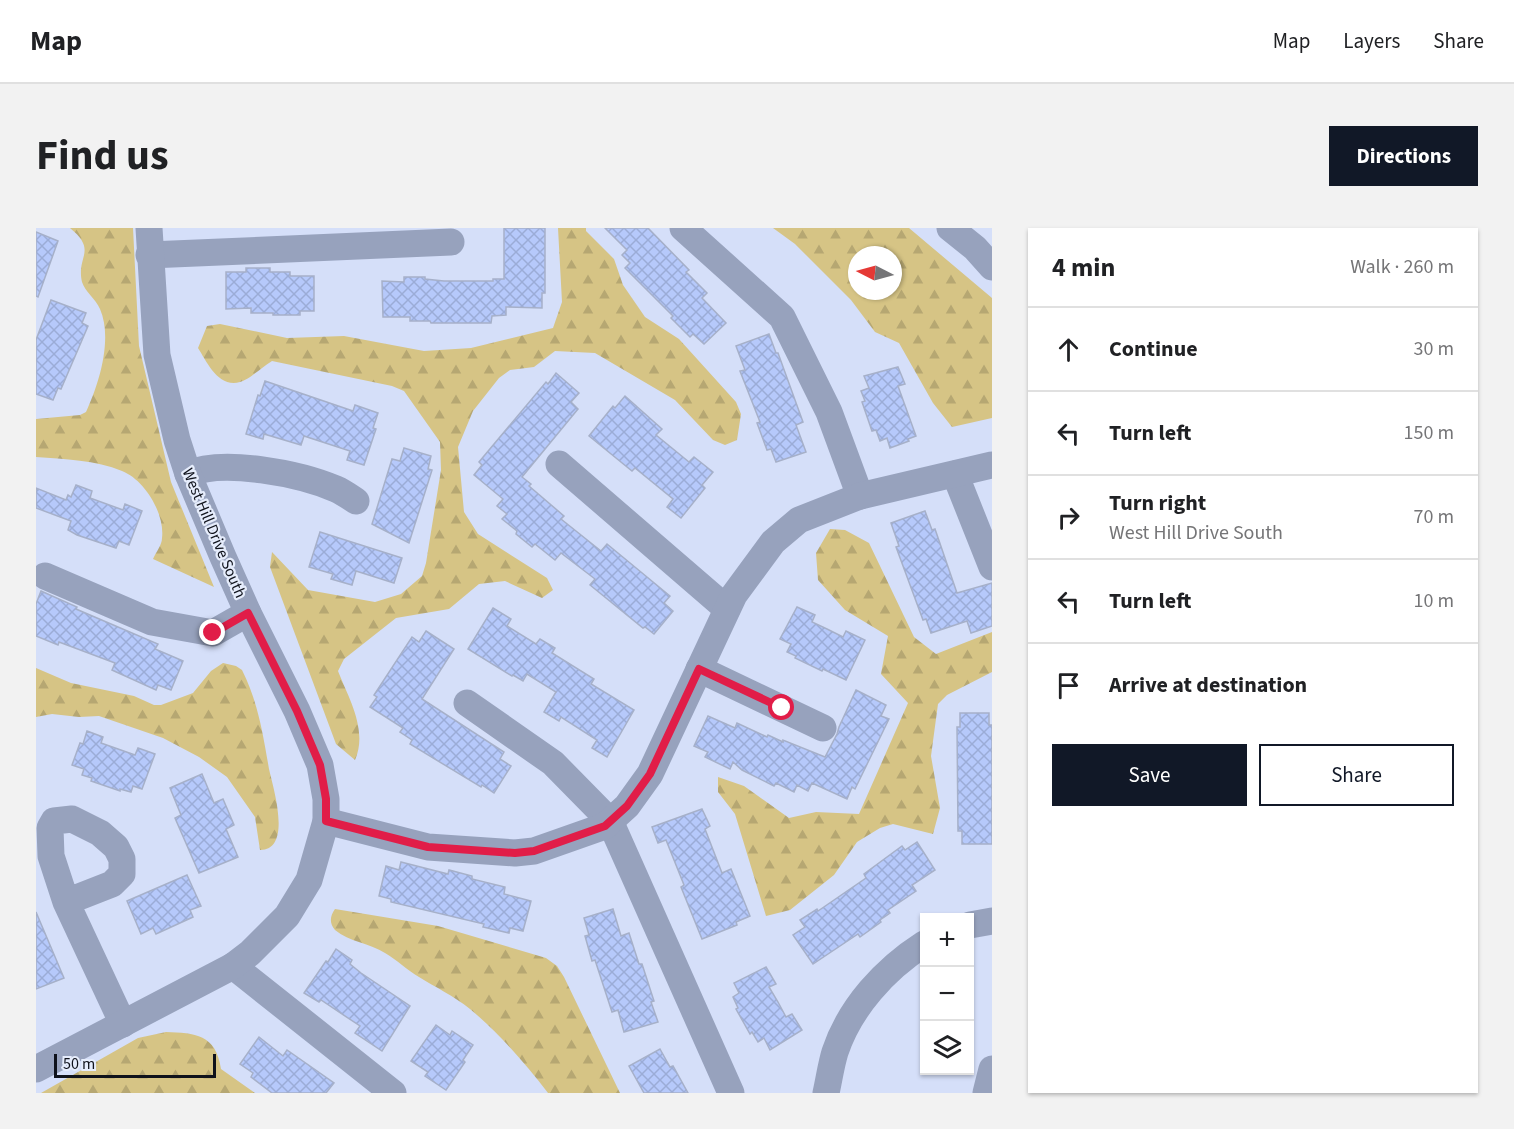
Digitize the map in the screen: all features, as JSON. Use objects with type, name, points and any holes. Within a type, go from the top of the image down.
[{"type":"street","points":[[682,228],[782,317],[830,412],[860,496]]},
{"type":"street","points":[[950,228],[992,267]]},
{"type":"street","points":[[149,241],[451,242]]},
{"type":"street","name":"West Hill Drive South","points":[[36,1069],[233,966],[250,953],[287,916],[309,880],[326,821],[326,799],[320,765],[297,711],[248,613],[188,474],[170,415],[157,355],[149,241]]},
{"type":"street","points":[[559,464],[727,609]]},
{"type":"street","points":[[326,821],[428,847],[515,853],[534,851],[605,826],[627,806],[650,774],[734,595],[773,542],[799,520],[860,496],[992,465]]},
{"type":"street","points":[[188,474],[199,470],[239,467],[310,480],[338,490],[356,501]]},
{"type":"street","points":[[955,474],[992,567]]},
{"type":"street","points":[[45,576],[152,622],[213,633],[248,613]]},
{"type":"street","points":[[699,669],[824,728]]},
{"type":"street","points":[[467,703],[553,763],[610,821],[731,1093]]},
{"type":"street","points":[[66,902],[123,1024]]},
{"type":"street","points":[[974,924],[992,921]]},
{"type":"street","points":[[826,1093],[835,1053],[850,1018],[876,984],[920,947]]},
{"type":"street","points":[[233,966],[393,1093]]},
{"type":"street","points":[[986,1093],[992,1069]]},
{"type":"green space","points":[[70,228],[133,228],[139,346],[171,482],[214,587],[153,559],[162,541],[160,519],[146,490],[130,475],[112,467],[91,462],[36,457],[36,419],[80,415],[86,412],[96,388],[103,361],[104,321],[98,305],[82,282],[85,248],[83,242]]},
{"type":"green space","points":[[558,228],[586,228],[586,231],[614,259],[623,285],[645,317],[679,339],[736,402],[741,414],[737,440],[725,445],[713,440],[675,400],[595,353],[555,351],[534,367],[510,370],[499,378],[473,411],[458,447],[464,512],[478,534],[547,578],[553,590],[542,598],[505,581],[479,584],[449,609],[396,618],[344,659],[338,671],[356,715],[359,737],[355,760],[336,744],[270,567],[272,552],[308,590],[375,602],[401,594],[422,576],[426,563],[441,470],[440,442],[404,391],[392,386],[272,361],[243,381],[232,383],[219,378],[198,348],[207,326],[220,324],[287,338],[344,336],[424,351],[471,348],[553,328],[562,302]]},
{"type":"green space","points":[[773,228],[909,228],[992,298],[992,418],[952,427],[933,403],[899,343],[875,332],[851,300],[902,300],[902,246],[848,246],[848,297],[795,244]]},
{"type":"green space","points":[[830,529],[845,530],[869,543],[914,637],[936,654],[992,632],[992,672],[947,695],[938,704],[931,756],[940,808],[933,834],[893,824],[880,828],[857,842],[834,875],[790,910],[766,916],[735,814],[718,792],[718,777],[744,786],[789,818],[816,812],[859,814],[908,703],[881,674],[888,636],[845,610],[818,580],[816,553]]},
{"type":"green space","points":[[223,663],[242,670],[252,694],[277,803],[276,840],[270,847],[260,850],[255,817],[227,777],[199,757],[163,738],[99,716],[79,717],[52,714],[36,717],[36,668],[71,683],[134,696],[154,705],[161,705],[193,693],[211,671]]},
{"type":"green space","points":[[335,909],[438,926],[546,958],[557,966],[564,977],[620,1093],[548,1093],[501,1038],[464,1004],[385,953],[335,930],[331,920]]},
{"type":"green space","points":[[166,1032],[195,1035],[209,1042],[218,1057],[221,1069],[255,1093],[41,1093],[138,1038]]},
{"type":"building","points":[[504,228],[545,228],[545,293],[542,293],[542,308],[506,307],[506,315],[492,316],[491,323],[431,323],[430,321],[410,321],[410,317],[383,317],[382,281],[404,282],[404,277],[425,277],[425,279],[444,281],[504,279]]},
{"type":"building","points":[[605,228],[648,228],[689,270],[686,272],[707,293],[702,298],[726,323],[704,344],[693,334],[690,337],[671,318],[673,316],[625,268],[630,263],[622,255],[627,250]]},
{"type":"building","points":[[36,232],[58,241],[38,297],[36,296]]},
{"type":"building","points":[[246,268],[270,268],[270,272],[290,272],[290,276],[314,276],[314,311],[300,311],[300,315],[273,315],[273,313],[251,313],[251,308],[226,309],[226,272],[246,272]]},
{"type":"building","points":[[51,300],[86,313],[82,323],[88,326],[61,389],[58,388],[53,400],[36,394],[36,340]]},
{"type":"building","points":[[769,334],[803,422],[796,425],[806,452],[776,462],[771,449],[767,450],[757,423],[760,422],[740,371],[745,370],[736,346]]},
{"type":"building","points":[[898,367],[905,384],[898,386],[916,436],[890,448],[887,438],[880,441],[876,430],[872,431],[862,402],[865,401],[861,391],[869,388],[864,376]]},
{"type":"building","points":[[556,373],[579,393],[571,402],[578,409],[522,477],[531,484],[529,486],[564,516],[561,519],[601,551],[607,544],[670,596],[664,603],[673,611],[654,634],[645,627],[643,628],[590,585],[595,579],[561,553],[555,560],[535,544],[532,547],[516,534],[517,531],[502,519],[507,514],[497,506],[503,499],[474,475],[482,465],[479,462]]},
{"type":"building","points":[[265,381],[353,411],[355,405],[378,413],[373,428],[376,429],[364,465],[347,460],[350,451],[304,436],[301,445],[264,434],[263,439],[246,434],[258,395],[260,396]]},
{"type":"building","points":[[625,396],[662,429],[656,435],[689,462],[694,457],[713,472],[702,485],[705,488],[681,518],[667,507],[673,499],[635,468],[632,471],[589,436],[613,406],[615,408]]},
{"type":"building","points":[[404,448],[431,456],[428,469],[432,470],[409,543],[372,524],[392,459],[400,461]]},
{"type":"building","points":[[76,485],[92,491],[90,498],[123,510],[125,504],[142,511],[129,545],[119,541],[116,548],[77,535],[68,530],[71,521],[36,508],[36,488],[66,500],[68,495],[71,497]]},
{"type":"building","points":[[925,511],[932,530],[935,529],[957,593],[992,583],[992,626],[971,633],[967,621],[931,633],[926,619],[923,620],[896,547],[899,546],[891,523]]},
{"type":"building","points":[[320,532],[402,558],[394,583],[356,571],[352,585],[331,579],[333,574],[309,567]]},
{"type":"building","points":[[41,591],[77,607],[76,609],[158,644],[155,649],[183,661],[171,690],[158,685],[156,690],[112,670],[115,663],[36,636],[36,604]]},
{"type":"building","points":[[797,607],[815,615],[812,622],[843,637],[846,631],[865,640],[846,680],[823,669],[822,671],[787,652],[791,644],[780,639]]},
{"type":"building","points":[[493,608],[511,619],[507,626],[536,644],[540,639],[555,648],[552,653],[594,679],[591,684],[634,710],[607,757],[592,748],[597,740],[561,717],[559,721],[544,712],[556,692],[527,674],[523,681],[512,676],[468,649]]},
{"type":"building","points":[[426,631],[454,649],[422,699],[504,752],[500,759],[511,766],[494,793],[410,744],[412,740],[400,732],[403,728],[370,707],[377,697],[374,695],[412,637],[419,642]]},
{"type":"building","points":[[856,690],[886,705],[881,716],[889,719],[855,789],[852,787],[847,799],[812,783],[808,791],[797,785],[794,792],[776,783],[774,786],[742,770],[733,762],[730,769],[705,757],[708,752],[694,746],[708,716],[735,728],[737,723],[767,737],[768,735],[783,742],[783,740],[825,757]]},
{"type":"building","points":[[960,713],[989,713],[989,725],[992,725],[992,844],[962,844],[962,831],[958,831],[957,727],[960,727]]},
{"type":"building","points":[[87,731],[103,737],[101,743],[135,755],[138,748],[155,754],[142,789],[133,786],[131,792],[120,789],[120,791],[91,781],[92,778],[82,775],[84,769],[72,765]]},
{"type":"building","points":[[202,774],[214,803],[223,799],[234,825],[226,829],[238,857],[199,873],[175,818],[181,815],[170,788]]},
{"type":"building","points":[[702,809],[710,826],[705,829],[722,873],[731,869],[750,916],[736,922],[737,925],[702,939],[681,887],[684,885],[666,840],[658,843],[652,827]]},
{"type":"building","points":[[917,842],[935,870],[912,885],[916,891],[888,910],[890,913],[880,920],[881,922],[860,937],[858,934],[813,964],[793,935],[805,927],[800,920],[817,909],[818,911],[866,878],[864,874],[902,846],[905,850]]},
{"type":"building","points":[[401,862],[448,874],[449,870],[472,876],[472,879],[505,887],[504,894],[531,901],[523,931],[510,928],[509,933],[483,927],[484,924],[391,902],[391,899],[379,896],[386,866],[399,870]]},
{"type":"building","points":[[187,875],[201,906],[190,910],[193,917],[156,934],[153,928],[141,934],[127,901]]},
{"type":"building","points":[[613,909],[621,936],[629,933],[639,964],[642,964],[658,1022],[624,1032],[618,1010],[612,1012],[585,936],[589,935],[584,918]]},
{"type":"building","points":[[36,912],[64,978],[36,989]]},
{"type":"building","points":[[336,949],[352,960],[350,964],[361,973],[410,1006],[382,1051],[355,1033],[360,1026],[321,1000],[319,1002],[304,993]]},
{"type":"building","points":[[766,967],[776,984],[769,987],[786,1017],[792,1014],[802,1030],[770,1050],[764,1038],[758,1042],[752,1032],[750,1034],[736,1009],[738,1008],[733,997],[739,993],[734,983]]},
{"type":"building","points":[[436,1025],[450,1035],[452,1031],[473,1045],[463,1060],[465,1062],[446,1090],[425,1076],[428,1072],[411,1061]]},
{"type":"building","points":[[259,1037],[283,1056],[287,1050],[334,1083],[326,1093],[272,1093],[251,1077],[253,1073],[240,1064]]},
{"type":"building","points":[[660,1049],[670,1067],[673,1066],[688,1093],[644,1093],[629,1066]]},
{"type":"route","points":[[213,633],[248,613],[297,711],[320,765],[326,799],[326,821],[428,847],[515,853],[534,851],[605,826],[627,806],[650,774],[699,669],[782,708]]}]
